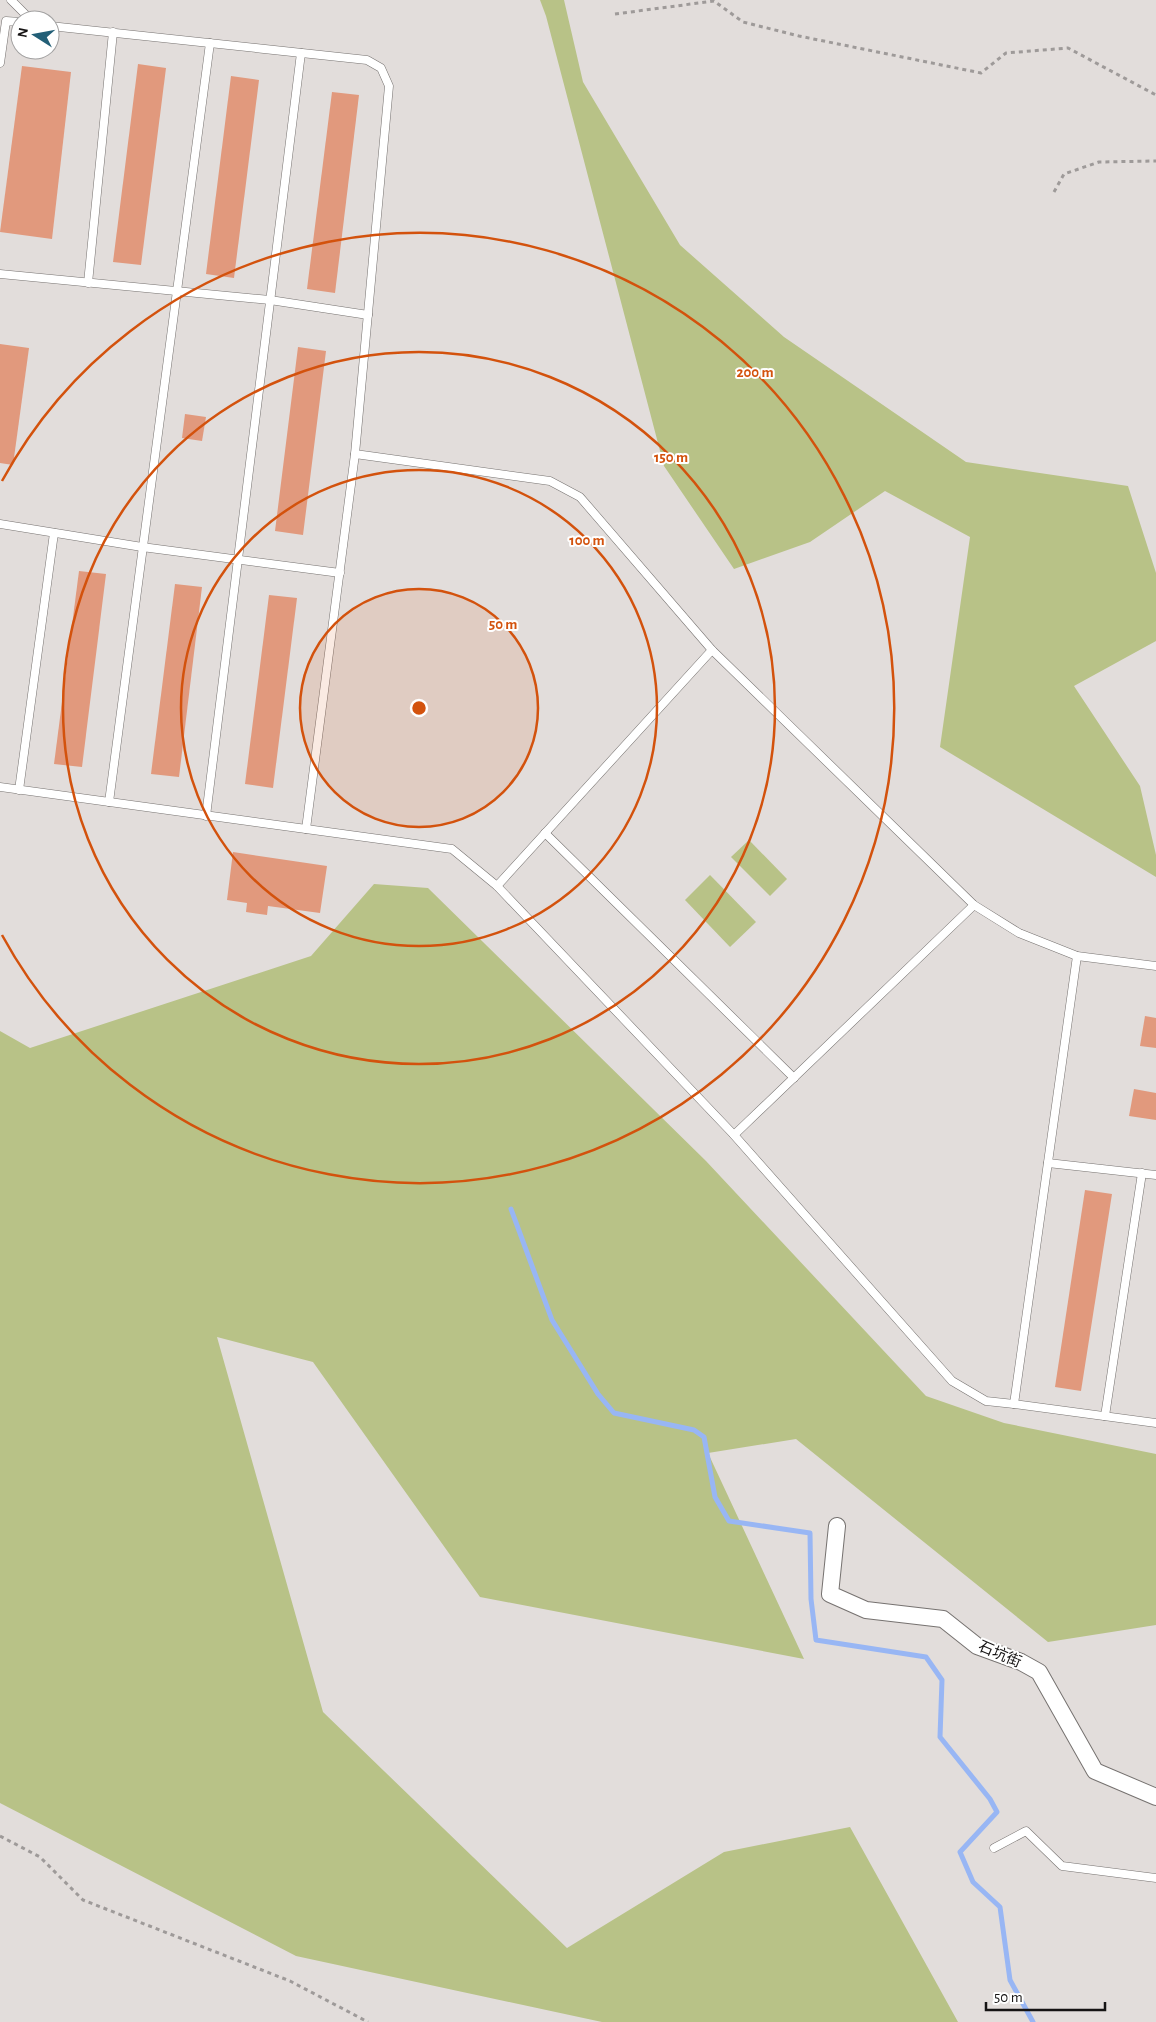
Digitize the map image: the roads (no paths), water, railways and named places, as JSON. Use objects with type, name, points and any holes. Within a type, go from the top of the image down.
[{"type":"street","name":"石坑街","points":[[837,1526],[830,1594],[866,1610],[943,1619],[977,1646],[1021,1662],[1039,1672],[1096,1771],[1156,1797]]},
{"type":"lane","points":[[12,0],[22,10]]},
{"type":"lane","points":[[0,64],[6,21],[10,21]]},
{"type":"lane","points":[[60,27],[367,60],[381,68],[389,86],[355,454],[306,829]]},
{"type":"lane","points":[[88,283],[113,32]]},
{"type":"lane","points":[[109,802],[210,43]]},
{"type":"lane","points":[[206,816],[301,53]]},
{"type":"lane","points":[[0,274],[270,300],[368,315]]},
{"type":"lane","points":[[355,454],[550,481],[580,497],[712,650],[974,905],[1019,933],[1077,956],[1156,966]]},
{"type":"lane","points":[[0,524],[142,547],[340,573]]},
{"type":"lane","points":[[20,790],[54,533]]},
{"type":"lane","points":[[497,886],[712,650]]},
{"type":"lane","points":[[0,788],[452,849],[497,886],[734,1135],[952,1381],[986,1401],[1156,1423]]},
{"type":"lane","points":[[545,833],[794,1078]]},
{"type":"lane","points":[[734,1135],[974,905]]},
{"type":"lane","points":[[1014,1404],[1077,956]]},
{"type":"lane","points":[[1048,1163],[1156,1175]]},
{"type":"lane","points":[[1105,1416],[1142,1173]]},
{"type":"lane","points":[[994,1848],[1026,1831],[1062,1866],[1156,1878]]},
{"type":"waterway","points":[[511,1209],[552,1320],[598,1394],[614,1413],[694,1430],[704,1437],[715,1497],[729,1521],[810,1533],[811,1599],[816,1640],[926,1657],[942,1680],[940,1737],[990,1799],[997,1812],[960,1852],[973,1882],[1000,1907],[1010,1980],[1033,2022]]}]
